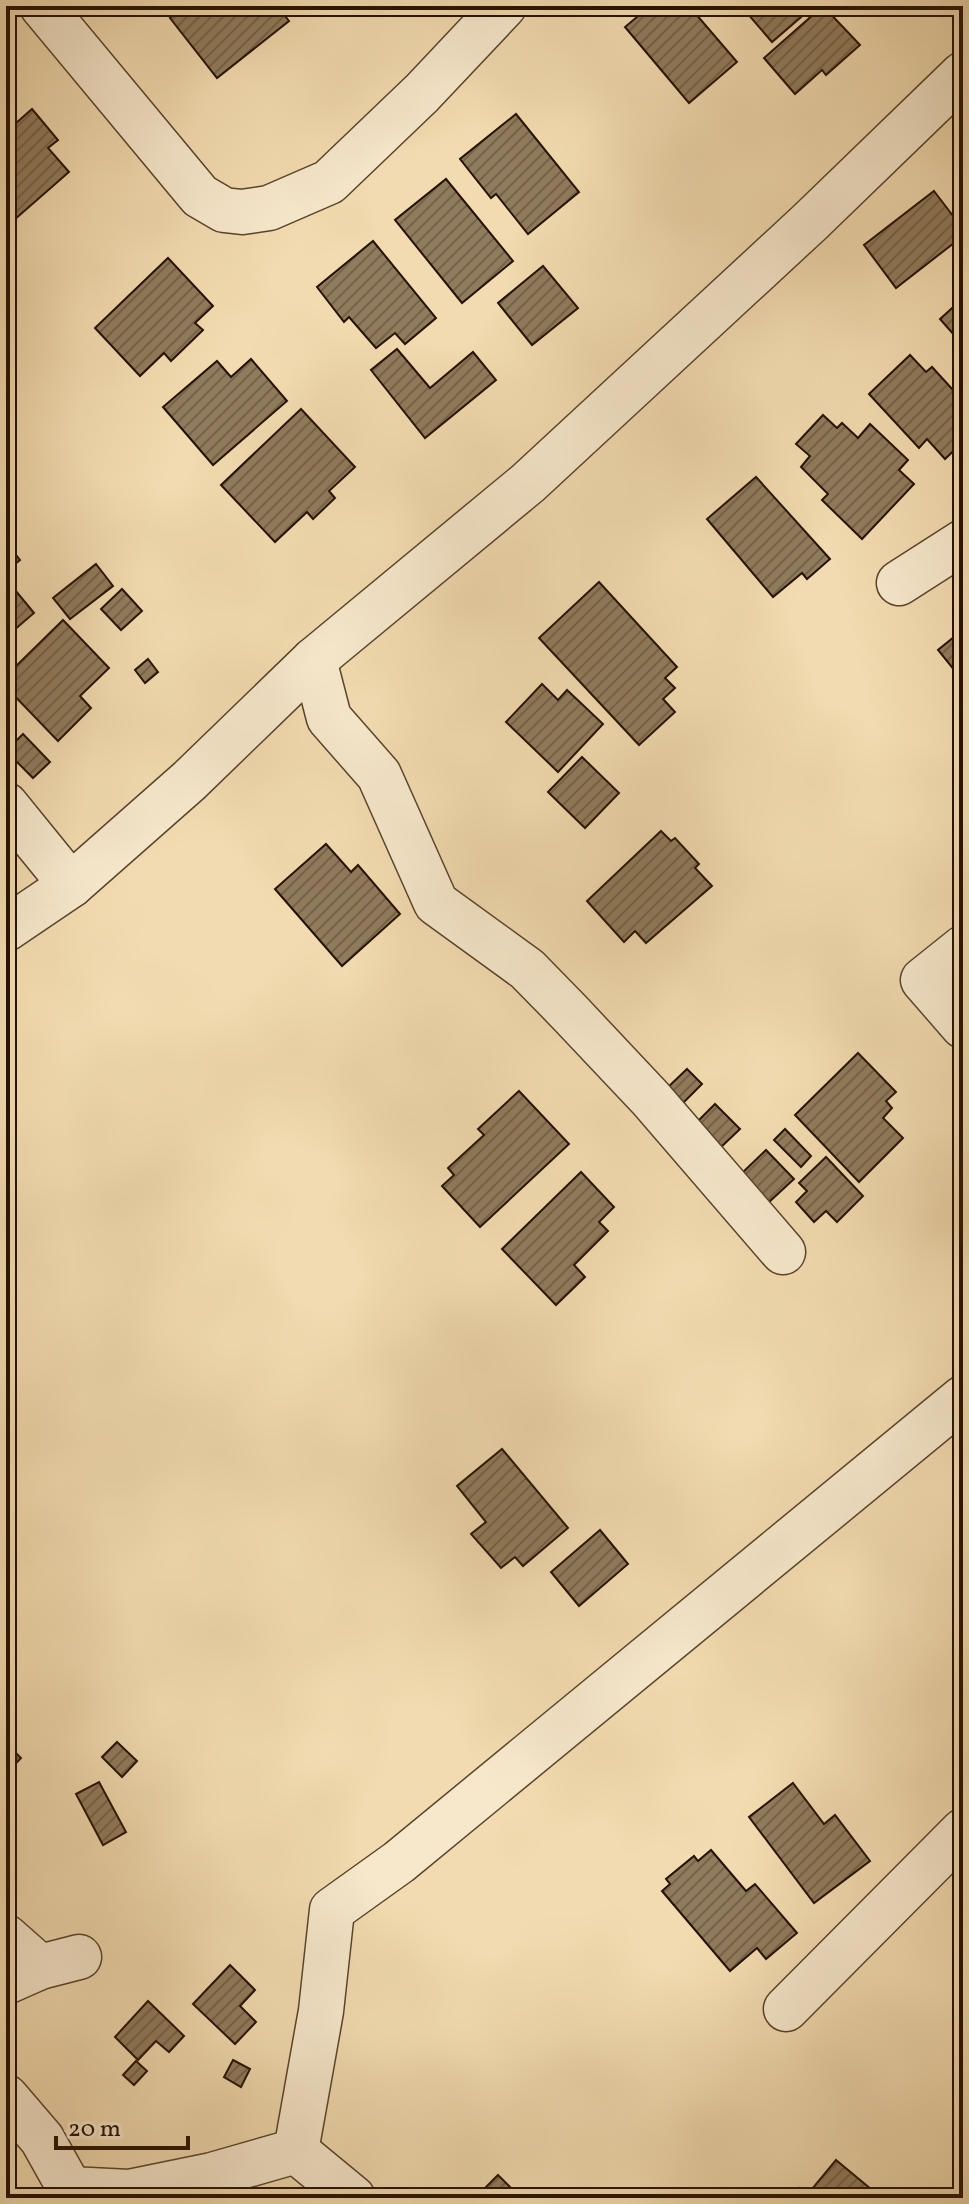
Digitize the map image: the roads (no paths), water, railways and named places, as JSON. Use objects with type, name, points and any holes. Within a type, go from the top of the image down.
[{"type":"street","points":[[42,6],[200,196],[224,210],[242,212],[269,208],[329,182],[422,93],[504,6]]},
{"type":"street","points":[[6,929],[71,885],[189,781],[314,660],[528,483],[810,222],[963,74]]},
{"type":"street","points":[[899,583],[963,542]]},
{"type":"street","points":[[314,660],[329,718],[379,775],[436,903],[527,969],[560,1002],[651,1099],[783,1252]]},
{"type":"street","points":[[6,805],[71,885]]},
{"type":"street","points":[[963,948],[923,980],[963,1026]]},
{"type":"street","points":[[296,2151],[321,2011],[332,1910],[399,1862],[963,1398]]},
{"type":"street","points":[[786,2009],[963,1831]]},
{"type":"street","points":[[6,1937],[42,1968]]},
{"type":"street","points":[[6,2097],[42,2139],[70,2189],[129,2192],[212,2175],[296,2151]]},
{"type":"street","points":[[296,2151],[353,2198]]}]
